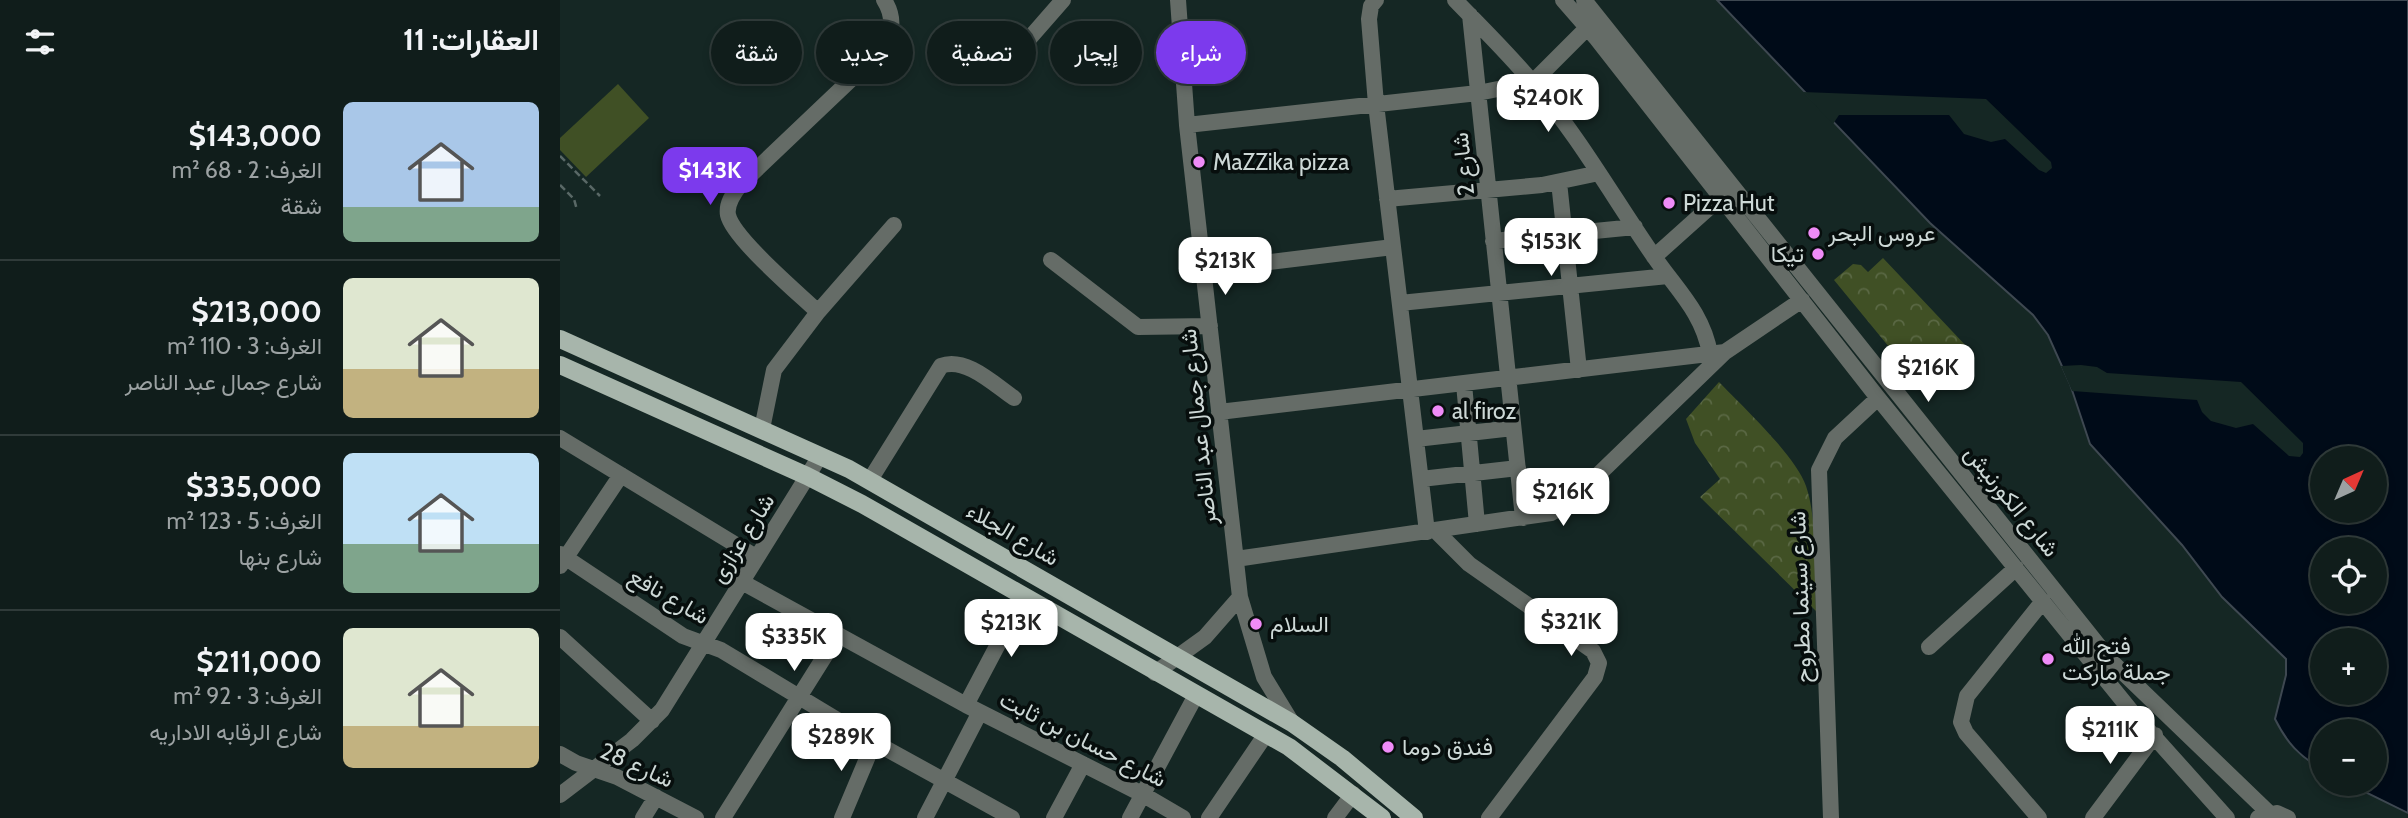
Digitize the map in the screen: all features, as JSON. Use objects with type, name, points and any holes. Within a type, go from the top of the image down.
[{"type":"main road","name":"شارع الجلاء","points":[[560,339],[870,480],[1292,723],[1342,758],[1414,818]]},
{"type":"main road","points":[[560,365],[807,476],[1266,734],[1353,794],[1382,818]]},
{"type":"street","points":[[1036,31],[1063,0]]},
{"type":"street","name":"شارع جمال عبد الناصر","points":[[1178,0],[1187,125],[1240,597],[1264,677],[1292,723]]},
{"type":"street","points":[[1376,0],[1371,6],[1369,19],[1376,104],[1421,479],[1431,531],[1469,564],[1593,651],[1599,663],[1595,677],[1489,818]]},
{"type":"street","points":[[1455,0],[1533,82],[1599,173],[1702,324],[1718,353]]},
{"type":"street","name":"شارع الكورنيش","points":[[1563,0],[1588,27],[1878,397],[2132,712],[2227,818]]},
{"type":"street","name":"شارع الكورنيش","points":[[1584,0],[2110,660],[2264,816]]},
{"type":"street","points":[[818,312],[737,232],[728,214],[728,205],[740,185],[883,49],[892,28],[888,1]]},
{"type":"street","name":"شارع 2","points":[[1470,15],[1523,518]]},
{"type":"street","points":[[1187,125],[1478,93],[1533,82],[1588,27]]},
{"type":"street","points":[[1387,199],[1559,182],[1599,173]]},
{"type":"street","points":[[1559,182],[1579,370]]},
{"type":"street","points":[[1654,257],[1722,195]]},
{"type":"street","points":[[762,429],[774,370],[818,312],[894,225]]},
{"type":"street","points":[[1493,241],[1635,227]]},
{"type":"street","points":[[1204,270],[1393,247]]},
{"type":"street","points":[[1052,260],[1138,327],[1151,329],[1210,326]]},
{"type":"street","points":[[1400,303],[1668,275]]},
{"type":"street","points":[[1236,559],[1551,513],[1570,502],[1718,353],[1802,300]]},
{"type":"street","points":[[1219,412],[1718,353]]},
{"type":"street","points":[[870,480],[941,366],[949,363],[964,366],[1014,398]]},
{"type":"street","points":[[1464,384],[1477,524]]},
{"type":"street","name":"شارع سينما مطروح","points":[[1831,818],[1819,470],[1835,438],[1878,397]]},
{"type":"street","points":[[1416,439],[1513,428]]},
{"type":"street","points":[[562,444],[621,475],[756,557]]},
{"type":"street","name":"شارع عزازى","points":[[560,795],[652,721],[821,456]]},
{"type":"street","points":[[1421,479],[1518,468]]},
{"type":"street","points":[[562,560],[621,475]]},
{"type":"street","name":"شارع نافع","points":[[562,560],[683,636],[721,650],[874,742],[1012,818]]},
{"type":"street","points":[[1929,647],[2016,568]]},
{"type":"street","name":"شارع حسان بن ثابت","points":[[740,582],[1183,818]]},
{"type":"street","points":[[929,816],[973,708],[1023,597]]},
{"type":"street","points":[[1156,673],[1179,658],[1217,625],[1240,597]]},
{"type":"street","points":[[2039,818],[1966,733],[1961,722],[1967,696],[2043,601]]},
{"type":"street","points":[[723,818],[838,635]]},
{"type":"street","points":[[560,637],[652,721]]},
{"type":"street","points":[[1130,818],[1196,695]]},
{"type":"street","points":[[1209,818],[1266,734]]},
{"type":"street","points":[[2093,818],[2155,735]]},
{"type":"street","points":[[842,818],[874,742]]},
{"type":"street","name":"شارع 28","points":[[560,754],[617,776],[696,818]]},
{"type":"street","points":[[1054,818],[1083,764]]},
{"type":"street","points":[[1335,818],[1353,794]]},
{"type":"street","points":[[643,818],[656,797]]},
{"type":"street","points":[[2264,816],[2288,818]]},
{"type":"path","points":[[560,156],[600,196]]},
{"type":"path","points":[[560,185],[574,199],[577,210]]},
{"type":"green space","points":[[618,84],[649,118],[586,177],[560,150],[560,138]]},
{"type":"green space","points":[[1883,258],[1968,348],[1926,392],[1834,280],[1853,264],[1861,265],[1868,272]]},
{"type":"green space","points":[[1719,382],[1780,446],[1806,486],[1814,531],[1816,611],[1700,497],[1720,479],[1695,443],[1686,419]]},
{"type":"water","points":[[1717,0],[2408,0],[2408,813],[2373,796],[2387,796],[2387,719],[2310,719],[2310,761],[2289,742],[2275,719],[2286,675],[2286,659],[2222,597],[2182,545],[2090,444],[2070,384],[2048,335],[2033,315],[1930,223]]},
{"type":"pier","points":[[1803,92],[1986,99],[2051,162],[2052,168],[2046,173],[2039,170],[2005,139],[1991,142],[1964,134],[1949,115],[1839,115],[1833,124]]},
{"type":"pier","points":[[2061,366],[2097,367],[2107,373],[2241,382],[2303,443],[2303,453],[2300,457],[2289,456],[2253,424],[2236,428],[2211,421],[2202,412],[2197,400],[2072,391]]},
{"type":"place","name":"MaZZika pizza","points":[[1199,162]]},
{"type":"place","name":"Pizza Hut","points":[[1669,203]]},
{"type":"place","name":"عروس البحر","points":[[1814,233]]},
{"type":"place","name":"تيكا","points":[[1818,254]]},
{"type":"place","name":"al firoz","points":[[1438,411]]},
{"type":"place","name":"السلام","points":[[1256,624]]},
{"type":"place","name":"فتح الله جملة ماركت","points":[[2048,659]]},
{"type":"place","name":"فندق دوما","points":[[1388,747]]}]
